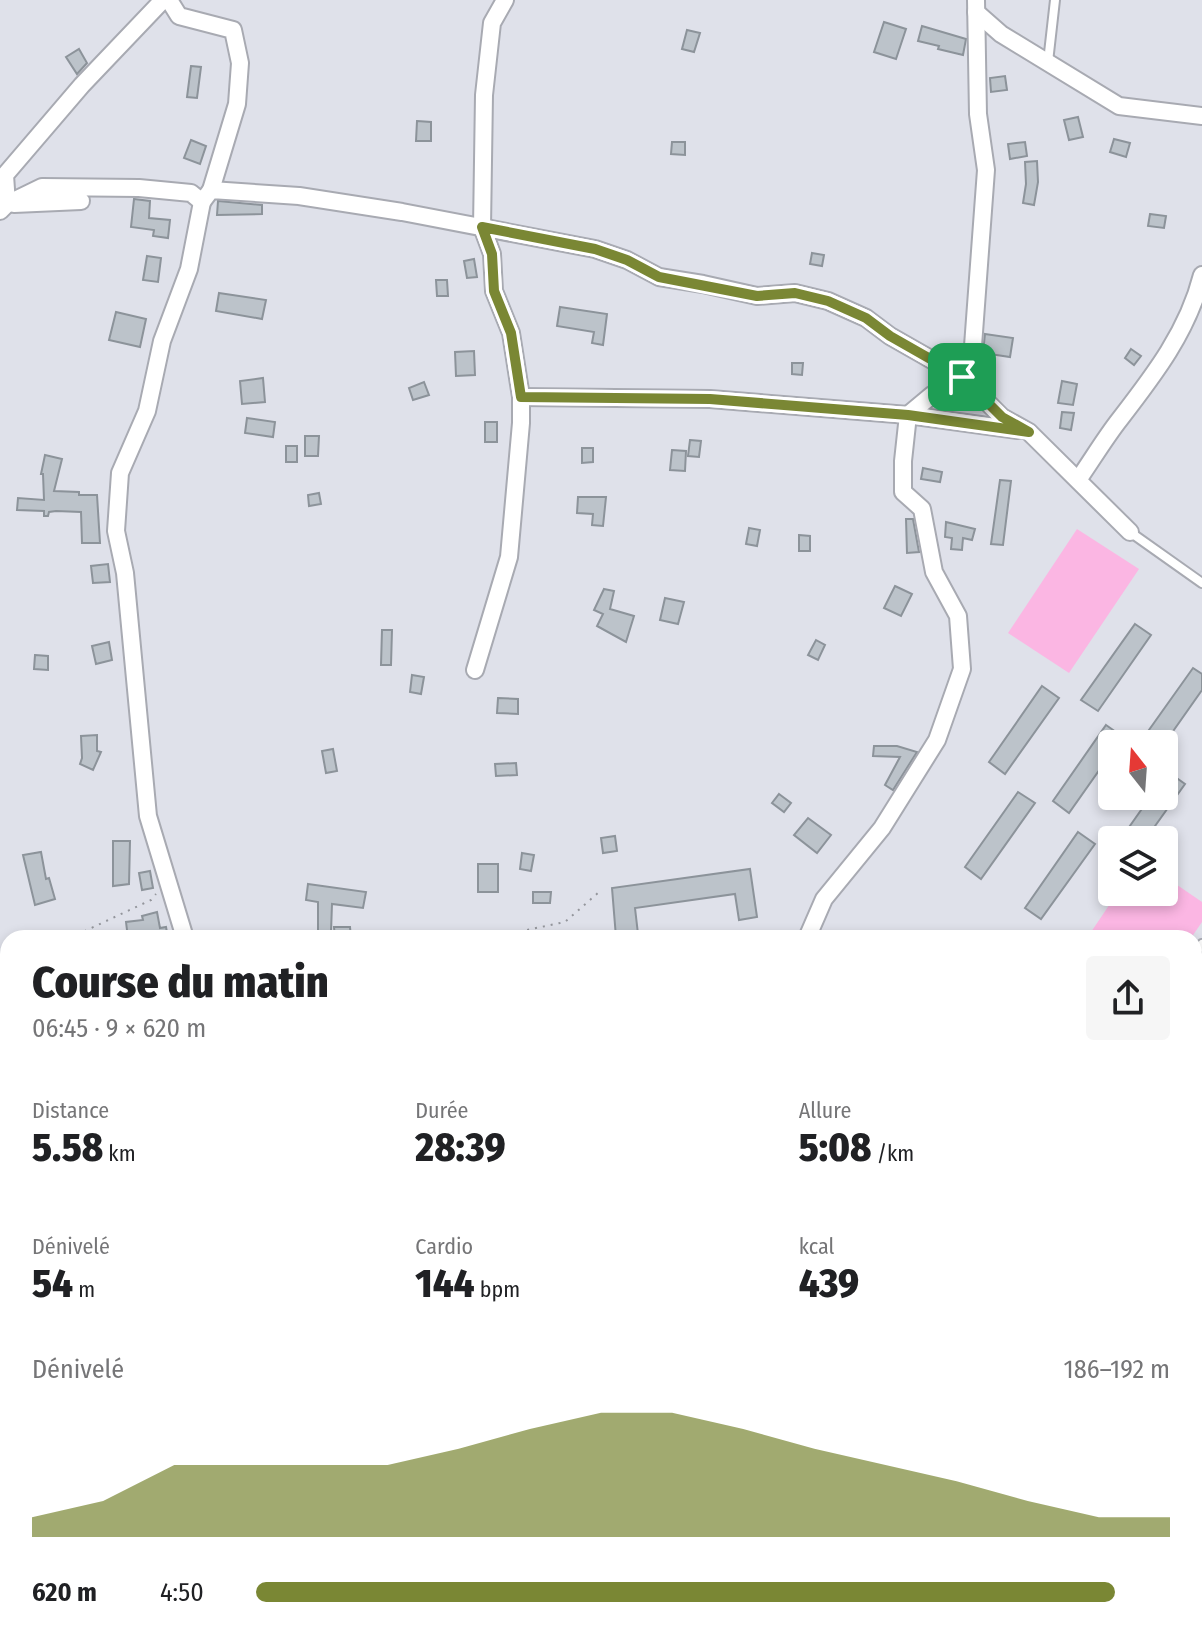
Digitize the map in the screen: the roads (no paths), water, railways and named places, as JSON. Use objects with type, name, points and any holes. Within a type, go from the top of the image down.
[{"type":"street","points":[[2,206],[5,175],[82,85],[163,0]]},
{"type":"street","points":[[169,0],[179,16],[233,30],[240,63],[237,104],[207,196],[189,269],[162,341],[147,411],[120,473],[116,531],[125,573],[148,816],[183,930]]},
{"type":"street","points":[[475,670],[509,557],[521,397],[511,333],[494,291],[492,254],[482,227],[484,95],[492,23],[505,0]]},
{"type":"street","points":[[976,6],[1001,34],[1119,106],[1202,116]]},
{"type":"street","points":[[810,930],[824,899],[882,828],[937,740],[962,669],[958,616],[934,572],[922,509],[903,492],[903,461],[908,415],[932,395],[971,373],[986,170],[978,114],[976,6]]},
{"type":"street","points":[[2,206],[42,187],[139,188],[207,196],[299,196],[595,249],[627,260],[659,277],[757,296],[795,293],[828,301],[866,318],[890,336],[962,377],[1002,417],[1029,432],[1130,532]]},
{"type":"street","points":[[2,206],[81,201]]},
{"type":"street","points":[[1078,480],[1118,421],[1160,368],[1185,320],[1202,275]]},
{"type":"street","points":[[521,397],[710,399],[908,415],[1029,432]]},
{"type":"lane","points":[[1048,63],[1055,0]]},
{"type":"lane","points":[[1130,532],[1202,583]]}]
